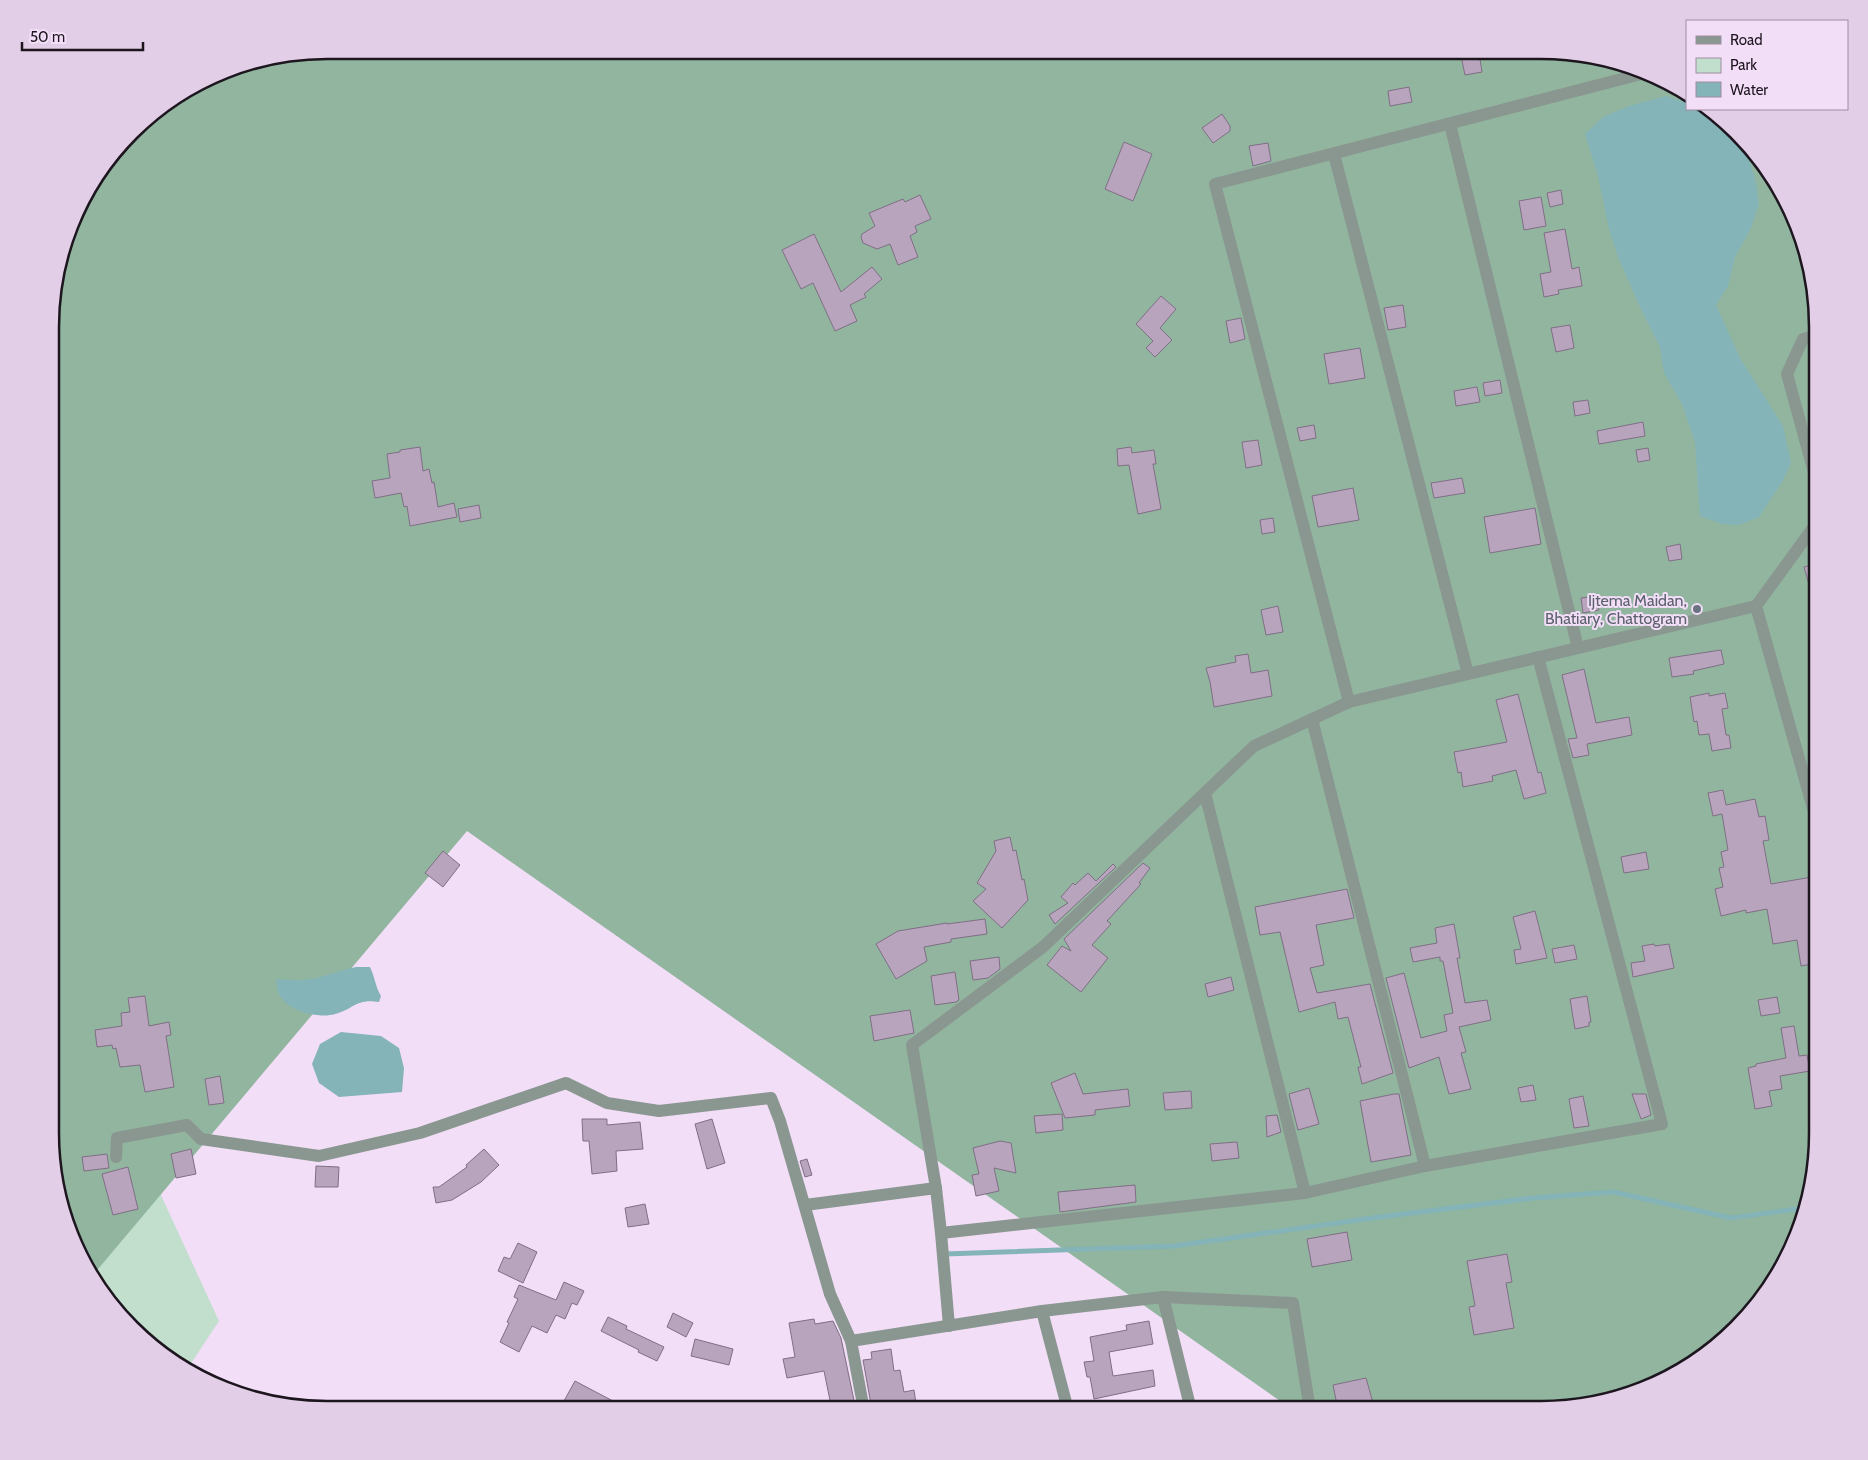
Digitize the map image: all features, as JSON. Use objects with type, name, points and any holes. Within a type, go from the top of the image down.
[{"type":"street","points":[[1349,702],[1216,184],[1635,76]]},
{"type":"street","points":[[1450,124],[1578,648]]},
{"type":"street","points":[[1334,154],[1468,674]]},
{"type":"street","points":[[1809,337],[1802,339],[1787,374],[1809,454]]},
{"type":"street","points":[[949,1326],[936,1188],[912,1045],[1043,947],[1254,746],[1349,702],[1756,606],[1809,533]]},
{"type":"street","points":[[1756,606],[1809,794]]},
{"type":"street","points":[[941,1233],[1305,1193],[1425,1166],[1662,1124],[1538,657]]},
{"type":"street","points":[[1312,719],[1425,1166]]},
{"type":"street","points":[[1205,793],[1305,1193]]},
{"type":"street","points":[[116,1157],[117,1138],[187,1125],[201,1139],[319,1156],[420,1133],[566,1083],[607,1103],[659,1111],[771,1098],[780,1121],[830,1294],[851,1341],[862,1401]]},
{"type":"street","points":[[805,1205],[936,1188]]},
{"type":"street","points":[[851,1341],[1042,1311],[1163,1296],[1293,1303],[1309,1401]]},
{"type":"street","points":[[1163,1296],[1189,1401]]},
{"type":"street","points":[[1042,1311],[1066,1401]]},
{"type":"green space","points":[[95,1052],[219,1321],[191,1364],[164,1346],[137,1323],[114,1296],[86,1252],[73,1219],[64,1185],[59,1150],[59,1133]]},
{"type":"shaded area","points":[[310,59],[1558,59],[1593,64],[1627,73],[1660,86],[1686,102],[1686,110],[1698,110],[1718,125],[1743,150],[1764,178],[1782,208],[1800,258],[1809,310],[1809,1150],[1804,1185],[1795,1219],[1782,1252],[1764,1282],[1743,1310],[1718,1335],[1690,1356],[1660,1374],[1610,1392],[1558,1401],[1280,1401],[467,831],[97,1270],[86,1252],[73,1219],[64,1185],[59,1150],[59,310],[64,275],[73,241],[86,208],[104,178],[125,150],[150,125],[178,104],[208,86],[258,68]]},
{"type":"water","points":[[1666,96],[1686,103],[1686,110],[1698,110],[1718,125],[1743,150],[1748,157],[1756,182],[1759,204],[1750,230],[1735,257],[1728,286],[1716,305],[1740,358],[1783,426],[1791,463],[1782,482],[1759,517],[1739,525],[1722,524],[1700,516],[1695,442],[1682,404],[1664,373],[1660,347],[1618,257],[1609,229],[1598,176],[1585,134],[1603,117],[1629,106]]},
{"type":"water","points":[[356,967],[370,967],[381,996],[379,1002],[365,1001],[335,1014],[321,1015],[296,1009],[283,1000],[278,992],[276,979],[310,979]]},
{"type":"water","points":[[341,1032],[381,1036],[399,1048],[404,1068],[402,1092],[339,1097],[319,1083],[312,1064],[320,1044]]},
{"type":"building","points":[[1462,59],[1480,59],[1482,72],[1465,75]]},
{"type":"building","points":[[1409,87],[1412,102],[1390,106],[1388,91]]},
{"type":"building","points":[[1222,114],[1230,126],[1230,131],[1213,143],[1202,128]]},
{"type":"building","points":[[1124,142],[1152,154],[1133,201],[1105,189]]},
{"type":"building","points":[[1268,143],[1271,161],[1253,166],[1249,146]]},
{"type":"building","points":[[1561,190],[1563,204],[1550,207],[1547,193]]},
{"type":"building","points":[[920,195],[931,219],[915,226],[917,232],[910,236],[918,257],[898,265],[890,244],[877,249],[863,243],[862,234],[875,226],[869,213],[903,199],[905,202]]},
{"type":"building","points":[[1541,197],[1546,226],[1524,230],[1519,201]]},
{"type":"building","points":[[1565,229],[1572,269],[1579,267],[1582,286],[1558,290],[1559,294],[1544,297],[1540,274],[1551,272],[1544,233]]},
{"type":"building","points":[[814,234],[841,292],[872,267],[882,279],[864,294],[866,297],[850,305],[857,321],[835,331],[813,283],[801,289],[782,250]]},
{"type":"building","points":[[1161,296],[1176,309],[1160,328],[1172,340],[1155,357],[1146,348],[1153,341],[1136,324]]},
{"type":"building","points":[[1403,305],[1406,327],[1388,330],[1384,308]]},
{"type":"building","points":[[1241,318],[1245,339],[1230,343],[1226,321]]},
{"type":"building","points":[[1570,325],[1574,348],[1556,352],[1551,328]]},
{"type":"building","points":[[1360,348],[1365,378],[1329,384],[1324,354]]},
{"type":"building","points":[[1500,380],[1502,393],[1485,396],[1483,383]]},
{"type":"building","points":[[1477,387],[1480,402],[1456,406],[1454,391]]},
{"type":"building","points":[[1588,400],[1590,413],[1575,416],[1573,402]]},
{"type":"building","points":[[1643,422],[1645,436],[1599,444],[1597,431]]},
{"type":"building","points":[[1314,425],[1316,438],[1300,441],[1297,428]]},
{"type":"building","points":[[1258,440],[1262,465],[1246,468],[1242,442]]},
{"type":"building","points":[[420,447],[423,471],[429,469],[432,483],[434,482],[438,507],[454,503],[457,517],[410,526],[407,506],[404,507],[401,493],[375,498],[372,481],[390,478],[387,454]]},
{"type":"building","points":[[1131,447],[1132,453],[1154,450],[1156,464],[1153,464],[1161,509],[1138,514],[1129,465],[1118,466],[1117,449]]},
{"type":"building","points":[[1648,448],[1650,460],[1638,462],[1636,450]]},
{"type":"building","points":[[1462,478],[1465,493],[1434,498],[1431,483]]},
{"type":"building","points":[[1353,488],[1359,520],[1318,527],[1312,496]]},
{"type":"building","points":[[479,505],[481,518],[460,522],[458,509]]},
{"type":"building","points":[[1535,508],[1541,544],[1490,553],[1484,517]]},
{"type":"building","points":[[1273,518],[1275,532],[1262,534],[1260,520]]},
{"type":"building","points":[[1680,544],[1682,559],[1669,561],[1666,547]]},
{"type":"building","points":[[1809,566],[1809,584],[1804,567]]},
{"type":"building","points":[[1596,596],[1599,610],[1583,613],[1581,598]]},
{"type":"building","points":[[1278,606],[1283,632],[1266,635],[1261,610]]},
{"type":"building","points":[[1721,650],[1724,664],[1693,671],[1694,674],[1672,677],[1669,658]]},
{"type":"building","points":[[1248,654],[1251,673],[1268,670],[1272,696],[1214,707],[1206,668],[1236,662],[1235,656]]},
{"type":"building","points":[[1584,669],[1596,723],[1629,717],[1632,735],[1587,744],[1589,755],[1573,758],[1568,739],[1577,738],[1562,675]]},
{"type":"building","points":[[1709,693],[1709,696],[1725,693],[1728,708],[1722,709],[1726,735],[1729,735],[1731,748],[1712,751],[1709,734],[1699,735],[1697,721],[1694,722],[1690,697]]},
{"type":"building","points":[[1518,694],[1538,773],[1541,772],[1546,793],[1524,799],[1516,770],[1492,776],[1493,781],[1463,787],[1461,772],[1458,773],[1454,752],[1507,742],[1496,700]]},
{"type":"building","points":[[1723,790],[1726,805],[1755,799],[1759,817],[1765,816],[1769,840],[1763,841],[1771,884],[1809,878],[1809,965],[1801,966],[1797,940],[1773,944],[1767,909],[1746,913],[1746,910],[1721,916],[1715,889],[1723,887],[1719,868],[1724,867],[1721,852],[1728,850],[1722,814],[1713,816],[1708,793]]},
{"type":"building","points":[[1010,837],[1013,851],[1016,850],[1028,900],[1002,928],[973,901],[986,889],[977,883],[996,851],[994,841]]},
{"type":"building","points":[[443,851],[460,865],[443,887],[425,873]]},
{"type":"building","points":[[1646,852],[1649,869],[1624,873],[1621,857]]},
{"type":"building","points":[[1143,863],[1150,868],[1139,883],[1141,884],[1107,921],[1111,924],[1092,945],[1108,958],[1081,992],[1047,965],[1062,946],[1071,951],[1064,939]]},
{"type":"building","points":[[1113,864],[1116,867],[1055,924],[1049,915],[1068,903],[1061,897],[1073,883],[1075,885],[1088,873],[1096,881]]},
{"type":"building","points":[[1347,889],[1354,918],[1316,925],[1324,965],[1310,968],[1317,993],[1370,984],[1393,1073],[1362,1084],[1358,1067],[1361,1067],[1348,1017],[1338,1019],[1335,1002],[1299,1012],[1280,932],[1260,935],[1255,907]]},
{"type":"building","points":[[1535,911],[1547,958],[1516,964],[1514,950],[1521,949],[1513,917]]},
{"type":"building","points":[[985,919],[987,934],[951,939],[951,942],[924,947],[927,961],[896,979],[876,944],[898,931]]},
{"type":"building","points":[[1454,924],[1460,958],[1457,958],[1465,1003],[1487,1000],[1491,1020],[1459,1027],[1466,1052],[1461,1053],[1471,1089],[1449,1094],[1439,1057],[1409,1068],[1386,978],[1404,973],[1421,1038],[1447,1031],[1444,1015],[1453,1013],[1443,961],[1440,961],[1440,957],[1413,962],[1410,948],[1437,943],[1435,928]]},
{"type":"building","points":[[1654,944],[1655,946],[1669,944],[1674,968],[1633,977],[1631,963],[1645,961],[1642,946]]},
{"type":"building","points":[[1574,945],[1577,959],[1555,963],[1552,949]]},
{"type":"building","points":[[999,957],[1000,969],[988,978],[973,980],[970,961]]},
{"type":"building","points":[[955,972],[959,1000],[935,1005],[931,976]]},
{"type":"building","points":[[1231,977],[1234,990],[1208,997],[1205,984]]},
{"type":"building","points":[[145,996],[149,1026],[169,1022],[171,1035],[166,1036],[174,1087],[145,1092],[140,1065],[120,1067],[116,1048],[113,1049],[112,1045],[97,1047],[95,1030],[122,1026],[121,1013],[130,1012],[128,998]]},
{"type":"building","points":[[1587,996],[1591,1022],[1589,1022],[1589,1026],[1575,1029],[1570,999]]},
{"type":"building","points":[[1777,997],[1780,1013],[1761,1016],[1758,1000]]},
{"type":"building","points":[[910,1010],[914,1033],[874,1041],[870,1016]]},
{"type":"building","points":[[1794,1026],[1799,1056],[1807,1055],[1809,1071],[1780,1076],[1782,1089],[1769,1091],[1772,1106],[1755,1109],[1748,1068],[1756,1066],[1756,1064],[1786,1058],[1781,1028]]},
{"type":"building","points":[[1075,1073],[1083,1094],[1128,1089],[1130,1106],[1095,1110],[1095,1115],[1065,1118],[1051,1083]]},
{"type":"building","points":[[220,1076],[224,1103],[209,1105],[205,1079]]},
{"type":"building","points":[[1533,1085],[1536,1100],[1521,1102],[1518,1088]]},
{"type":"building","points":[[1309,1088],[1319,1124],[1298,1130],[1289,1094]]},
{"type":"building","points":[[1191,1091],[1192,1108],[1165,1110],[1163,1093]]},
{"type":"building","points":[[1399,1094],[1411,1155],[1371,1162],[1360,1101]]},
{"type":"building","points":[[1632,1094],[1646,1094],[1651,1115],[1641,1119]]},
{"type":"building","points":[[1583,1096],[1589,1126],[1574,1128],[1569,1099]]},
{"type":"building","points":[[1062,1114],[1063,1130],[1036,1133],[1034,1116]]},
{"type":"building","points":[[1277,1115],[1281,1132],[1267,1137],[1266,1116]]},
{"type":"building","points":[[582,1119],[607,1119],[607,1125],[640,1122],[643,1149],[616,1151],[617,1171],[592,1174],[589,1141],[583,1141]]},
{"type":"building","points":[[712,1119],[725,1163],[707,1169],[695,1124]]},
{"type":"building","points":[[1000,1141],[1011,1143],[1016,1173],[994,1168],[999,1191],[976,1196],[972,1175],[979,1174],[973,1148]]},
{"type":"building","points":[[1237,1142],[1239,1158],[1212,1161],[1210,1144]]},
{"type":"building","points":[[191,1149],[196,1174],[176,1178],[171,1154]]},
{"type":"building","points":[[484,1149],[499,1165],[481,1182],[452,1200],[436,1203],[433,1187],[439,1187],[467,1167],[466,1165]]},
{"type":"building","points":[[107,1154],[109,1168],[84,1171],[82,1157]]},
{"type":"building","points":[[807,1159],[812,1175],[805,1177],[800,1161]]},
{"type":"building","points":[[316,1166],[339,1167],[338,1187],[315,1187]]},
{"type":"building","points":[[128,1167],[138,1209],[113,1215],[102,1174]]},
{"type":"building","points":[[1135,1185],[1136,1202],[1060,1212],[1058,1192]]},
{"type":"building","points":[[645,1204],[649,1224],[628,1227],[625,1208]]},
{"type":"building","points":[[1347,1232],[1352,1260],[1312,1267],[1307,1239]]},
{"type":"building","points":[[518,1243],[537,1252],[523,1283],[498,1271],[504,1257],[510,1259]]},
{"type":"building","points":[[1507,1254],[1512,1282],[1506,1283],[1514,1328],[1474,1335],[1469,1307],[1475,1306],[1467,1261]]},
{"type":"building","points":[[564,1282],[584,1291],[577,1305],[572,1303],[565,1319],[556,1315],[547,1333],[532,1326],[519,1352],[500,1342],[518,1299],[514,1297],[519,1285],[556,1300]]},
{"type":"building","points":[[673,1313],[693,1323],[686,1337],[667,1327]]},
{"type":"building","points":[[608,1317],[627,1326],[626,1329],[664,1347],[657,1361],[601,1331]]},
{"type":"building","points":[[814,1319],[815,1324],[833,1321],[841,1338],[854,1401],[830,1401],[824,1371],[787,1378],[783,1359],[795,1357],[789,1323]]},
{"type":"building","points":[[1149,1321],[1153,1344],[1109,1352],[1113,1376],[1153,1370],[1155,1386],[1094,1399],[1090,1377],[1087,1377],[1084,1362],[1094,1361],[1090,1337],[1127,1330],[1126,1325]]},
{"type":"building","points":[[695,1339],[733,1349],[729,1365],[691,1356]]},
{"type":"building","points":[[891,1349],[894,1371],[900,1370],[904,1392],[914,1390],[916,1401],[870,1401],[863,1360],[872,1359],[871,1352]]},
{"type":"building","points":[[1366,1378],[1372,1401],[1336,1401],[1333,1385]]},
{"type":"building","points":[[575,1381],[613,1401],[564,1401]]},
{"type":"waterway","points":[[945,1254],[1174,1246],[1372,1218],[1533,1198],[1613,1192],[1731,1218],[1798,1209]]},
{"type":"place","name":"Ijtema Maidan, Bhatiary, Chattogram","points":[[1697,609]]}]
